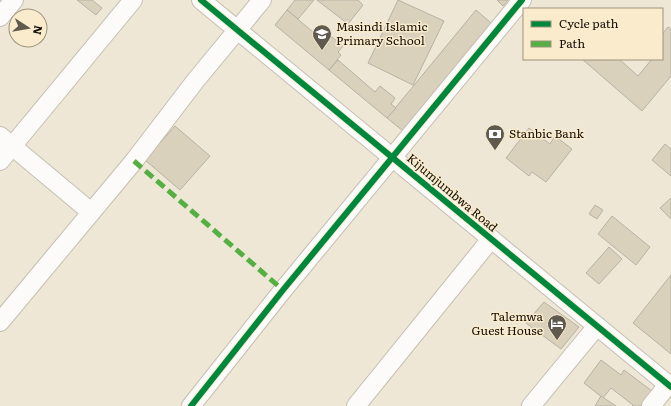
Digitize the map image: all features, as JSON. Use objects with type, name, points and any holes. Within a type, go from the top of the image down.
[{"type":"street","points":[[0,17],[14,0]]},
{"type":"street","points":[[0,161],[6,140],[133,0]]},
{"type":"street","name":"Kijumjumbwa Road","points":[[201,0],[670,386]]},
{"type":"street","points":[[0,322],[134,161],[196,80],[239,30],[262,0]]},
{"type":"street","points":[[191,406],[283,290],[522,0]]},
{"type":"street","points":[[6,140],[92,212]]},
{"type":"street","points":[[356,406],[491,239]]},
{"type":"street","points":[[531,406],[597,326]]},
{"type":"street","points":[[651,406],[670,386]]},
{"type":"building","points":[[77,0],[92,0],[102,8],[96,15]]},
{"type":"building","points":[[295,0],[314,0],[298,19],[287,10]]},
{"type":"building","points":[[317,0],[358,0],[363,5],[348,24]]},
{"type":"building","points":[[398,0],[444,21],[413,85],[368,63]]},
{"type":"building","points":[[497,0],[508,0],[503,6]]},
{"type":"building","points":[[287,10],[326,43],[332,37],[343,46],[338,52],[341,55],[329,70],[275,25]]},
{"type":"building","points":[[476,10],[491,23],[403,131],[387,118]]},
{"type":"building","points":[[668,27],[671,29],[671,76],[642,111],[583,60],[620,60],[638,76],[651,60],[663,60],[663,33]]},
{"type":"building","points":[[338,60],[375,92],[380,86],[395,98],[391,104],[396,108],[387,118],[329,70]]},
{"type":"building","points":[[175,126],[210,156],[180,190],[145,160]]},
{"type":"building","points":[[529,128],[550,144],[555,136],[572,149],[546,182],[532,172],[529,176],[506,158]]},
{"type":"building","points":[[665,144],[671,149],[671,176],[652,160]]},
{"type":"building","points":[[671,198],[671,219],[660,208]]},
{"type":"building","points":[[595,205],[603,210],[597,219],[589,214]]},
{"type":"building","points":[[612,216],[650,247],[636,265],[598,234]]},
{"type":"building","points":[[609,247],[622,259],[599,284],[586,273]]},
{"type":"building","points":[[671,275],[671,354],[633,323]]},
{"type":"building","points":[[544,302],[579,327],[561,349],[526,323]]},
{"type":"building","points":[[601,360],[621,375],[624,370],[656,394],[647,406],[632,406],[633,405],[611,388],[603,398],[584,383]]},
{"type":"building","points":[[601,396],[616,406],[595,406]]},
{"type":"marked path","points":[[134,161],[283,290]]},
{"type":"cycle path","points":[[201,0],[671,387]]},
{"type":"cycle path","points":[[191,406],[283,290],[522,0]]},
{"type":"place","name":"Masindi Islamic Primary School","points":[[322,51]]},
{"type":"place","name":"Stanbic Bank","points":[[495,151]]},
{"type":"place","name":"Talemwa Guest House","points":[[557,341]]}]
